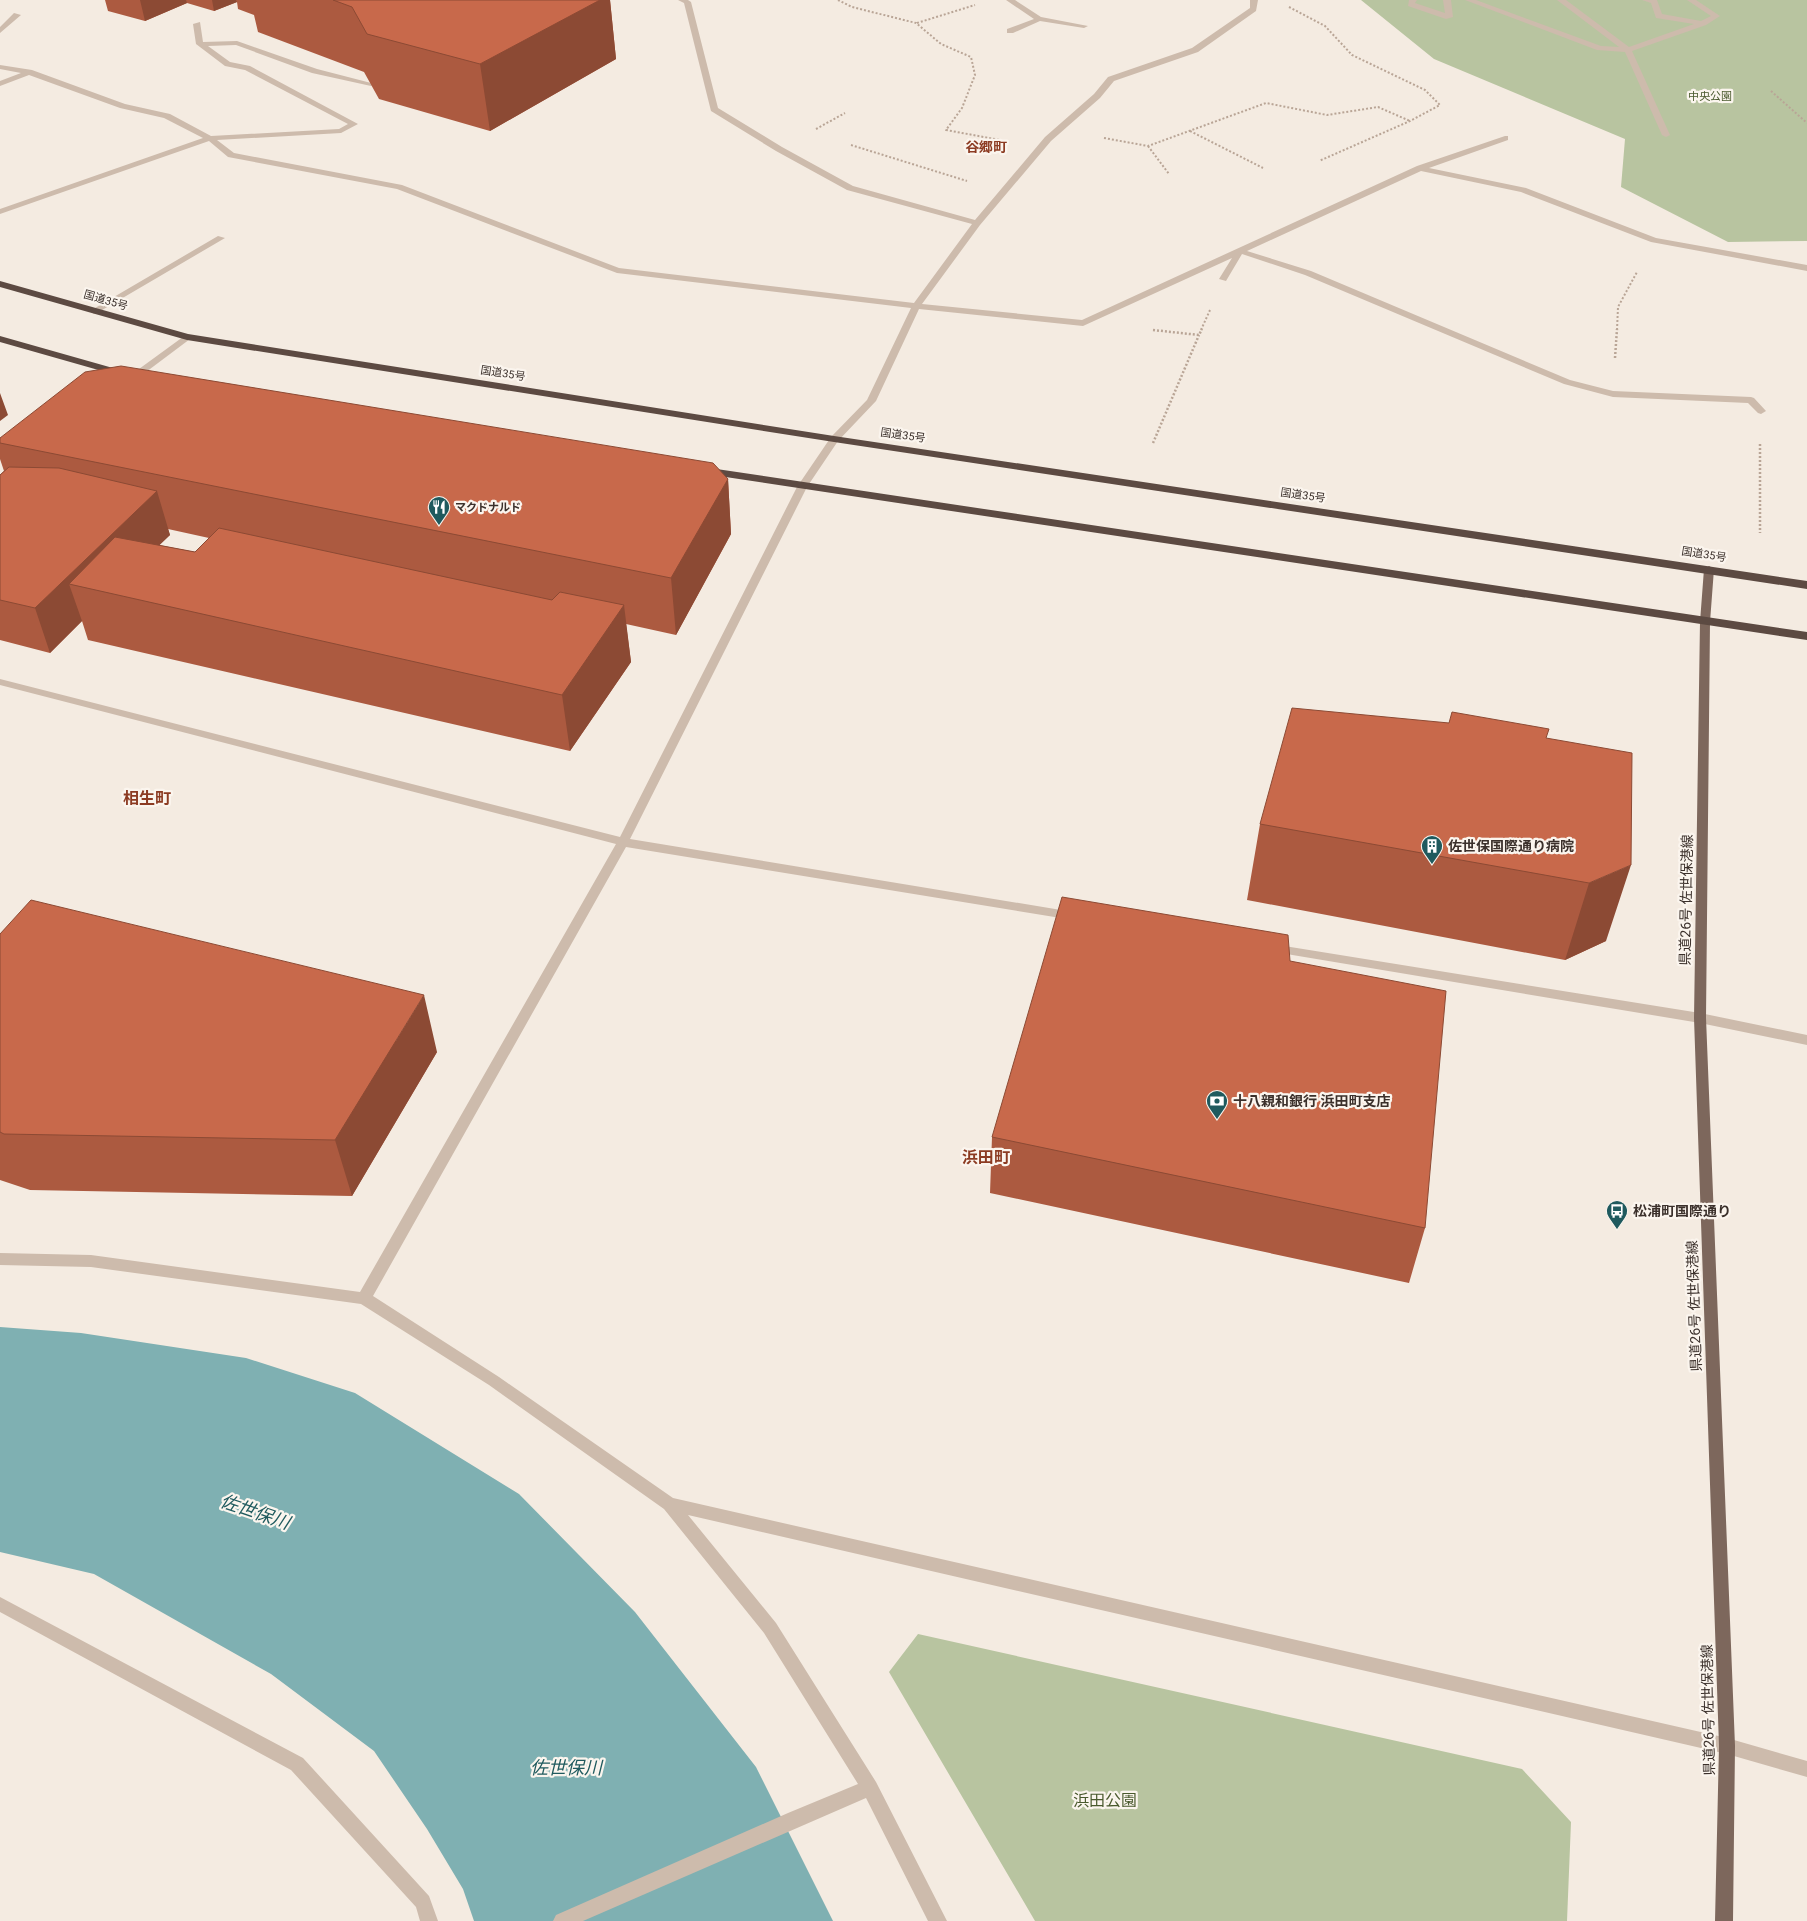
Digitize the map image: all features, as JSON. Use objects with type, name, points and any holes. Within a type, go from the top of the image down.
[{"type":"highway","name":"国道35号","points":[[0,284],[187,337],[834,439],[1807,585]]},
{"type":"highway","points":[[0,339],[130,380],[154,381]]},
{"type":"highway","points":[[694,469],[802,487],[1807,636]]},
{"type":"main road","name":"県道26号 佐世保港線","points":[[1709,569],[1705,622],[1700,1018],[1727,1746],[1724,1921]]},
{"type":"street","points":[[682,0],[687,2],[714,109],[779,149],[850,188],[977,223]]},
{"type":"street","points":[[1010,0],[1039,19],[1084,26]]},
{"type":"street","points":[[364,1298],[623,842],[802,487],[834,439],[871,401],[916,306],[977,223],[1040,148],[1097,96],[1111,79],[1195,50],[1253,9],[1254,0]]},
{"type":"street","points":[[1413,0],[1411,4],[1449,17],[1447,0]]},
{"type":"street","points":[[1469,0],[1600,48],[1628,50],[1703,23],[1716,16],[1691,0]]},
{"type":"street","points":[[1561,0],[1628,50],[1666,136]]},
{"type":"street","points":[[1646,0],[1654,2],[1659,16],[1703,23]]},
{"type":"street","points":[[0,31],[17,15]]},
{"type":"street","points":[[1010,31],[1039,19]]},
{"type":"street","points":[[0,212],[210,138],[341,131],[354,124],[247,68],[228,64],[200,44],[197,24]]},
{"type":"street","points":[[200,44],[237,43],[315,71],[371,84]]},
{"type":"street","points":[[0,68],[29,72],[123,106],[167,116],[210,138],[231,155],[399,187],[617,270],[1083,324],[1420,168],[1506,138]]},
{"type":"street","points":[[0,84],[29,72]]},
{"type":"street","points":[[1420,168],[1523,190],[1654,240],[1807,268]]},
{"type":"street","points":[[94,311],[221,238]]},
{"type":"street","points":[[1223,279],[1240,251]]},
{"type":"street","points":[[1240,251],[1308,273],[1567,382],[1613,394],[1751,400],[1760,412]]},
{"type":"street","points":[[130,380],[187,337]]},
{"type":"street","points":[[0,682],[623,842],[1083,917]]},
{"type":"street","points":[[1260,946],[1700,1018],[1807,1040]]},
{"type":"street","points":[[0,1259],[91,1261],[364,1298],[494,1381],[669,1504],[770,1628],[870,1788],[938,1921]]},
{"type":"street","points":[[669,1504],[1727,1746],[1807,1769]]},
{"type":"street","points":[[0,1604],[297,1764],[423,1902],[429,1921]]},
{"type":"street","points":[[562,1921],[794,1819],[870,1788]]},
{"type":"path","points":[[838,0],[852,7],[916,23],[941,44],[971,57],[975,74],[962,108],[946,130],[1040,148]]},
{"type":"path","points":[[1284,4],[1325,26],[1352,55],[1425,90],[1440,105],[1410,121],[1319,161]]},
{"type":"path","points":[[916,23],[976,5]]},
{"type":"path","points":[[1771,92],[1807,123]]},
{"type":"path","points":[[1060,129],[1148,146],[1266,103],[1327,115],[1378,107],[1410,121]]},
{"type":"path","points":[[1190,131],[1263,168]]},
{"type":"path","points":[[849,145],[1003,192]]},
{"type":"path","points":[[1148,146],[1169,174]]},
{"type":"path","points":[[1613,394],[1618,308],[1654,240]]},
{"type":"path","points":[[1153,443],[1200,335]]},
{"type":"path","points":[[1760,412],[1760,533]]},
{"type":"green space","name":"中央公園","points":[[1361,0],[1807,0],[1807,241],[1728,242],[1621,187],[1625,139],[1434,59]]},
{"type":"green space","name":"浜田公園","points":[[918,1634],[1522,1769],[1571,1822],[1567,1921],[1035,1921],[889,1672]]},
{"type":"water","name":"佐世保川","points":[[0,1327],[81,1333],[246,1358],[355,1393],[519,1494],[635,1612],[756,1767],[833,1921],[474,1921],[463,1889],[427,1829],[374,1751],[271,1674],[94,1574],[0,1552]]},
{"type":"building","points":[[333,0],[600,0],[480,64],[367,34],[352,7]]},
{"type":"building","points":[[121,366],[713,463],[728,479],[671,578],[0,443],[0,438],[85,372]]},
{"type":"building","points":[[9,467],[59,468],[157,491],[35,608],[0,600],[0,475]]},
{"type":"building","points":[[219,528],[552,600],[560,592],[624,605],[562,695],[69,584],[115,537],[195,552]]},
{"type":"building","points":[[1292,708],[1449,723],[1452,712],[1549,729],[1546,738],[1632,753],[1631,865],[1589,883],[1260,824]]},
{"type":"building","name":"十八親和銀行 浜田町支店","points":[[1062,897],[1288,935],[1290,961],[1446,991],[1425,1228],[992,1137]]},
{"type":"building","points":[[31,900],[424,995],[335,1140],[4,1134],[0,1132],[0,934]]},
{"type":"place","name":"マクドナルド","points":[[439,526]]},
{"type":"place","name":"佐世保国際通り病院","points":[[1432,865]]},
{"type":"place","name":"十八親和銀行 浜田町支店","points":[[1217,1120]]},
{"type":"place","name":"松浦町国際通り","points":[[1617,1230]]},
{"type":"district","name":"谷郷町","points":[[986,147]]},
{"type":"district","name":"相生町","points":[[147,798]]},
{"type":"district","name":"浜田町","points":[[986,1157]]}]
